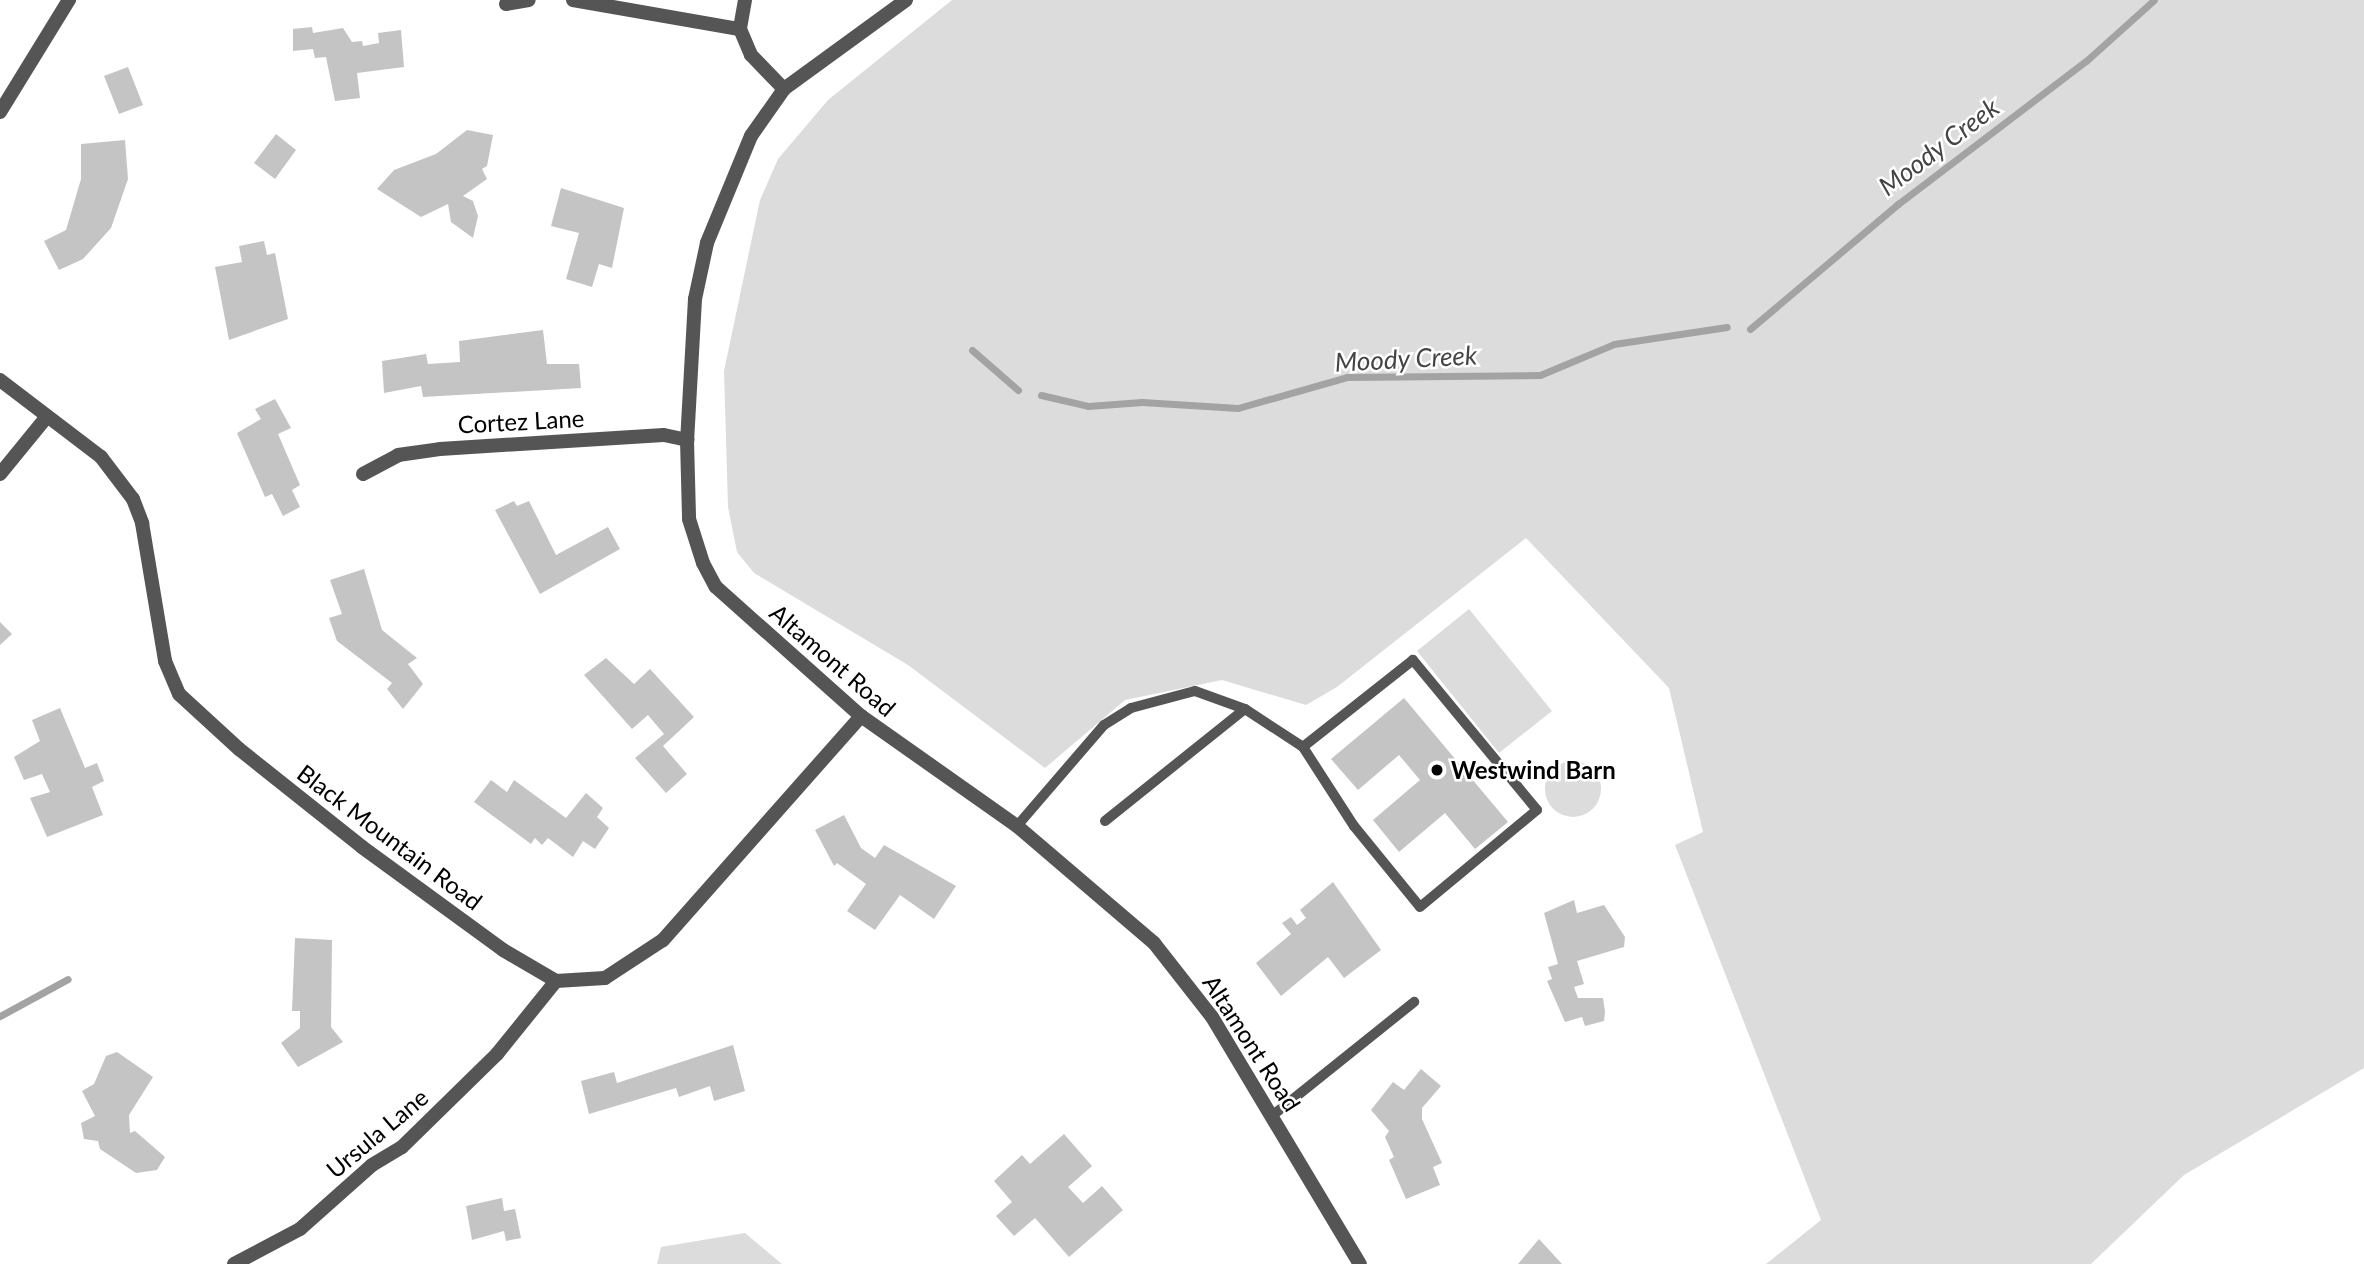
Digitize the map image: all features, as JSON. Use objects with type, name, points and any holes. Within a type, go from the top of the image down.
[{"type":"street","points":[[0,112],[69,0]]},
{"type":"street","points":[[506,4],[529,0]]},
{"type":"street","points":[[573,0],[740,29]]},
{"type":"street","points":[[744,0],[740,29],[751,55],[784,89]]},
{"type":"street","name":"Altamont Road","points":[[906,0],[784,89],[751,136],[707,243],[695,299],[687,440],[689,519],[716,587],[861,716],[1017,826],[1154,943],[1212,1017],[1360,1264]]},
{"type":"street","name":"Black Mountain Road","points":[[0,380],[45,419],[101,457],[133,499],[142,523],[165,661],[179,694],[248,757],[362,847],[503,950],[556,981]]},
{"type":"street","points":[[0,474],[45,419]]},
{"type":"street","name":"Cortez Lane","points":[[363,474],[398,454],[440,449],[664,435],[687,440]]},
{"type":"street","points":[[556,981],[605,978],[663,940],[861,716]]},
{"type":"street","name":"Ursula Lane","points":[[234,1264],[299,1229],[372,1164],[402,1147],[497,1054],[556,981]]},
{"type":"lane","points":[[1017,826],[1104,724],[1130,708],[1195,691],[1245,709],[1303,747],[1354,825],[1420,907],[1536,810],[1413,660],[1303,747]]},
{"type":"lane","points":[[1105,821],[1245,709]]},
{"type":"lane","points":[[1273,1115],[1414,1002]]},
{"type":"shaded area","points":[[952,0],[2364,0],[2364,1068],[2184,1175],[2091,1264],[1766,1264],[1821,1220],[1675,845],[1703,832],[1669,688],[1526,538],[1337,687],[1306,705],[1222,680],[1125,700],[1045,768],[908,665],[754,573],[737,552],[728,507],[724,371],[760,200],[778,159],[828,100]]},
{"type":"shaded area","points":[[1469,609],[1552,711],[1499,753],[1417,651]]},
{"type":"shaded area","points":[[1568,761],[1578,761],[1593,769],[1599,778],[1599,800],[1593,809],[1578,817],[1568,817],[1550,805],[1545,794],[1545,784],[1557,766]]},
{"type":"shaded area","points":[[745,1233],[782,1264],[657,1264],[661,1247]]},
{"type":"building","points":[[312,27],[313,33],[343,28],[352,42],[362,41],[363,46],[379,43],[378,33],[401,30],[404,67],[357,73],[360,98],[335,101],[326,57],[315,58],[313,49],[293,51],[293,29]]},
{"type":"building","points":[[128,67],[143,105],[119,114],[104,76]]},
{"type":"building","points":[[467,130],[493,135],[487,166],[482,169],[487,179],[463,196],[473,201],[478,216],[473,238],[451,222],[448,204],[421,217],[377,189],[394,170],[436,154]]},
{"type":"building","points":[[276,134],[296,150],[275,179],[254,163]]},
{"type":"building","points":[[125,140],[128,179],[111,228],[83,259],[59,270],[44,241],[66,230],[81,179],[81,144]]},
{"type":"building","points":[[561,188],[624,208],[612,268],[599,264],[592,287],[566,279],[579,233],[551,226]]},
{"type":"building","points":[[264,241],[267,255],[275,253],[288,319],[229,340],[215,267],[242,262],[239,246]]},
{"type":"building","points":[[543,330],[547,364],[579,364],[581,388],[423,397],[421,386],[384,393],[382,361],[426,354],[428,364],[460,362],[459,341]]},
{"type":"building","points":[[275,399],[291,428],[278,434],[300,485],[292,490],[300,507],[283,516],[272,494],[265,497],[237,433],[261,419],[255,409]]},
{"type":"building","points":[[514,501],[517,506],[529,501],[556,555],[608,527],[620,549],[540,594],[495,510]]},
{"type":"building","points":[[364,569],[382,630],[417,658],[408,664],[423,684],[403,709],[387,689],[392,683],[337,641],[329,618],[342,614],[330,580]]},
{"type":"building","points":[[0,622],[12,634],[0,645]]},
{"type":"building","points":[[606,658],[634,684],[650,669],[694,717],[663,746],[687,774],[666,793],[635,758],[664,734],[648,715],[632,729],[584,675]]},
{"type":"building","name":"Westwind Barn","points":[[1404,698],[1508,822],[1475,849],[1445,813],[1399,852],[1373,820],[1420,780],[1399,755],[1358,790],[1331,759]]},
{"type":"building","points":[[60,708],[85,768],[97,763],[104,781],[92,787],[103,815],[47,837],[30,798],[50,792],[42,774],[24,780],[14,757],[40,741],[32,720]]},
{"type":"building","points":[[491,780],[507,792],[514,780],[566,818],[586,793],[603,808],[597,817],[609,828],[595,849],[583,841],[573,857],[548,838],[542,845],[535,838],[531,844],[474,802]]},
{"type":"building","points":[[844,815],[861,848],[875,858],[884,845],[956,886],[934,919],[900,895],[875,930],[847,911],[866,884],[837,863],[834,866],[815,830]]},
{"type":"building","points":[[1333,882],[1381,950],[1344,978],[1328,957],[1281,996],[1256,963],[1291,934],[1282,923],[1291,917],[1297,925],[1306,918],[1300,910]]},
{"type":"building","points":[[1574,900],[1577,913],[1604,905],[1625,937],[1624,947],[1577,961],[1584,984],[1574,987],[1578,998],[1603,998],[1605,1012],[1604,1021],[1585,1026],[1582,1017],[1565,1022],[1547,981],[1552,979],[1548,967],[1558,964],[1544,913]]},
{"type":"building","points":[[295,938],[332,940],[331,1027],[343,1042],[298,1067],[281,1043],[300,1028],[300,1011],[292,1011]]},
{"type":"building","points":[[733,1045],[745,1091],[714,1101],[710,1086],[679,1097],[676,1088],[589,1114],[581,1081],[614,1072],[617,1083]]},
{"type":"building","points":[[117,1052],[153,1077],[129,1115],[130,1133],[135,1131],[165,1157],[157,1170],[136,1173],[100,1149],[98,1141],[84,1139],[81,1123],[95,1116],[82,1091],[94,1084],[106,1056]]},
{"type":"building","points":[[1421,1069],[1441,1086],[1422,1108],[1422,1119],[1442,1163],[1433,1167],[1440,1185],[1406,1199],[1389,1160],[1394,1157],[1385,1137],[1389,1131],[1371,1110],[1393,1082],[1404,1090]]},
{"type":"building","points":[[1064,1134],[1092,1166],[1068,1187],[1083,1203],[1102,1186],[1123,1210],[1069,1257],[1035,1218],[1014,1236],[996,1216],[1012,1202],[994,1181],[1022,1155],[1030,1164]]},
{"type":"building","points":[[502,1198],[504,1211],[515,1209],[521,1238],[506,1241],[504,1231],[472,1240],[466,1206]]},
{"type":"building","points":[[1539,1239],[1562,1264],[1518,1264]]},
{"type":"waterway","name":"Moody Creek","points":[[1750,329],[1898,204],[2086,61],[2154,0]]},
{"type":"waterway","name":"Moody Creek","points":[[1041,395],[1088,406],[1142,402],[1238,408],[1347,377],[1540,375],[1614,344],[1727,327]]},
{"type":"waterway","name":"Moody Creek","points":[[972,350],[1018,390]]},
{"type":"waterway","points":[[0,1016],[68,979]]},
{"type":"place","name":"Westwind Barn","points":[[1437,770]]}]
